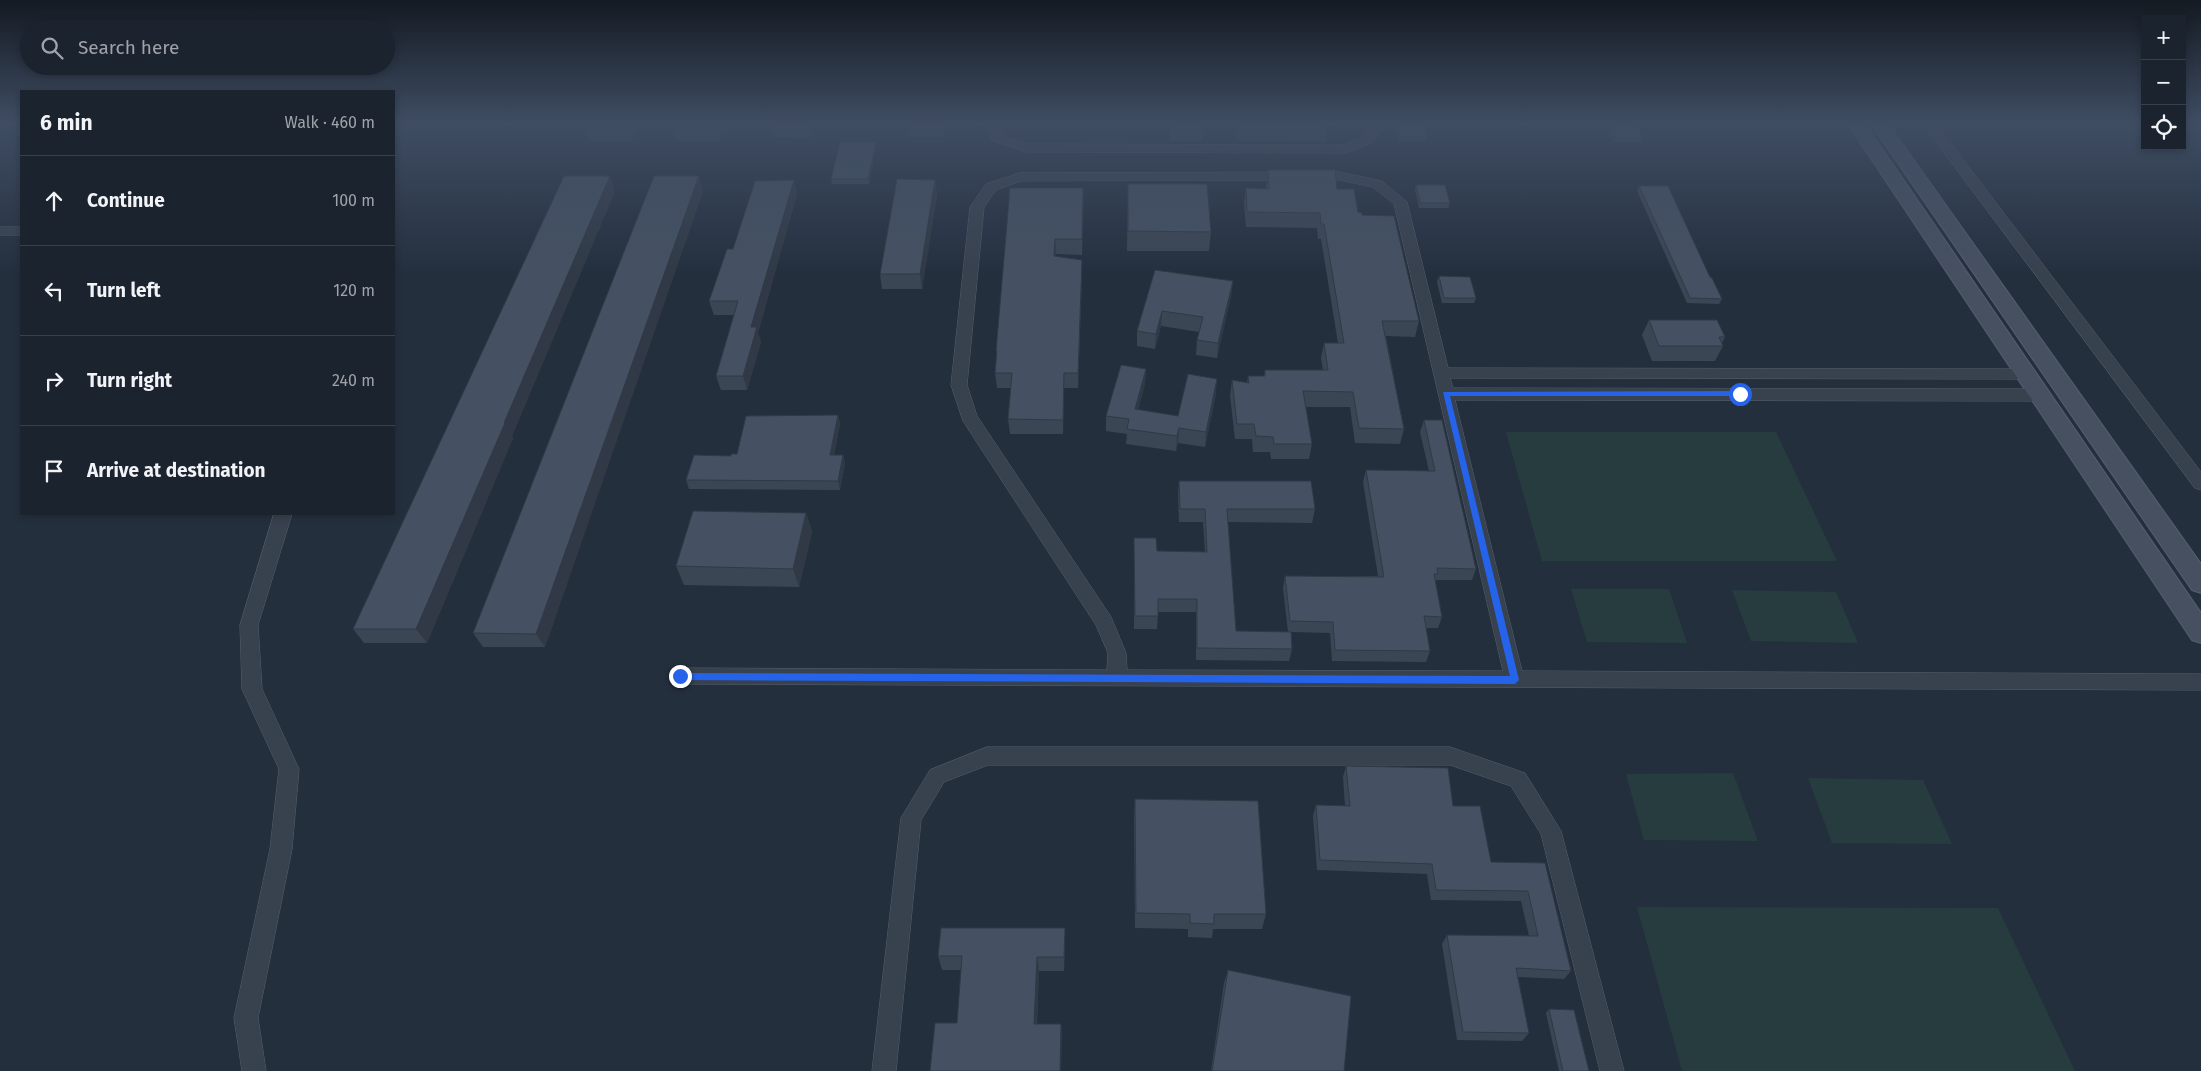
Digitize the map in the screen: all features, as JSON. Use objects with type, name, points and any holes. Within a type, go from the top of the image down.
[{"type":"main road","points":[[1890,174],[2201,633]]},
{"type":"main road","points":[[1913,174],[2201,583]]},
{"type":"street","points":[[1967,174],[2201,484]]},
{"type":"street","points":[[1117,678],[1117,653],[1104,622],[969,418],[959,385],[977,207],[991,187],[1020,177],[1339,176],[1377,184],[1400,202],[1515,680]]},
{"type":"street","points":[[0,231],[20,231]]},
{"type":"street","points":[[1441,372],[2025,374]]},
{"type":"street","points":[[1730,373],[1740,394]]},
{"type":"street","points":[[1446,394],[2039,395]]},
{"type":"street","points":[[254,1071],[246,1018],[281,849],[289,769],[252,689],[250,625],[282,515]]},
{"type":"street","points":[[680,676],[2201,682]]},
{"type":"street","points":[[884,1071],[911,818],[937,776],[987,756],[1450,756],[1518,779],[1551,831],[1612,1071]]},
{"type":"green space","points":[[1506,432],[1776,432],[1837,561],[1542,561]]},
{"type":"green space","points":[[1571,589],[1669,589],[1687,643],[1587,642]]},
{"type":"green space","points":[[1732,590],[1836,592],[1858,643],[1751,641]]},
{"type":"green space","points":[[1733,773],[1758,841],[1644,840],[1626,774]]},
{"type":"green space","points":[[1808,778],[1923,780],[1952,844],[1832,843]]},
{"type":"green space","points":[[1637,907],[1998,908],[2075,1071],[1682,1071]]},
{"type":"building","points":[[832,174],[869,174],[868,179],[831,179]]},
{"type":"building","points":[[1268,174],[1335,174],[1337,189],[1354,189],[1358,212],[1362,213],[1362,215],[1394,216],[1419,321],[1382,321],[1404,429],[1359,428],[1353,392],[1303,391],[1312,444],[1274,444],[1273,437],[1256,436],[1254,424],[1237,424],[1232,380],[1249,383],[1248,376],[1265,376],[1265,370],[1328,370],[1324,343],[1344,343],[1324,224],[1321,224],[1320,213],[1247,212],[1246,188],[1269,189]]},
{"type":"building","points":[[564,176],[610,176],[416,629],[353,629]]},
{"type":"building","points":[[654,176],[699,176],[536,634],[473,633]]},
{"type":"building","points":[[897,179],[935,180],[920,274],[880,274]]},
{"type":"building","points":[[794,180],[751,327],[757,327],[743,376],[716,376],[738,301],[709,301],[727,249],[733,249],[755,181]]},
{"type":"building","points":[[1128,184],[1207,184],[1211,232],[1128,231]]},
{"type":"building","points":[[1416,185],[1445,185],[1450,203],[1420,203]]},
{"type":"building","points":[[1639,186],[1668,186],[1722,299],[1690,298]]},
{"type":"building","points":[[1010,188],[1083,188],[1082,239],[1055,239],[1054,256],[1082,260],[1078,373],[1064,373],[1063,420],[1008,419],[1012,373],[995,373]]},
{"type":"building","points":[[1155,270],[1233,281],[1218,343],[1197,340],[1203,317],[1162,311],[1156,334],[1137,331]]},
{"type":"building","points":[[1439,276],[1470,277],[1476,298],[1444,298]]},
{"type":"building","points":[[1649,320],[1717,320],[1725,337],[1719,337],[1723,346],[1659,346]]},
{"type":"building","points":[[1121,365],[1146,369],[1135,409],[1178,416],[1188,374],[1217,379],[1206,432],[1179,428],[1177,436],[1127,429],[1129,419],[1106,416]]},
{"type":"building","points":[[838,415],[830,455],[843,455],[838,481],[686,480],[694,455],[731,456],[731,454],[737,454],[746,416]]},
{"type":"building","points":[[1424,420],[1442,420],[1476,569],[1437,568],[1438,574],[1434,574],[1442,617],[1424,616],[1430,651],[1335,650],[1333,622],[1290,621],[1285,576],[1384,577],[1366,470],[1435,471]]},
{"type":"building","points":[[1179,481],[1311,481],[1315,509],[1227,509],[1236,631],[1291,632],[1292,649],[1197,648],[1197,599],[1158,599],[1158,616],[1135,616],[1134,538],[1156,538],[1157,551],[1207,552],[1205,509],[1180,509]]},
{"type":"building","points":[[693,511],[806,513],[793,569],[676,566]]},
{"type":"building","points":[[1346,766],[1448,768],[1453,806],[1480,806],[1491,862],[1545,863],[1571,971],[1516,968],[1529,1033],[1463,1032],[1447,935],[1538,936],[1528,891],[1436,890],[1432,864],[1320,860],[1316,805],[1350,806]]},
{"type":"building","points":[[1135,799],[1258,801],[1266,914],[1214,914],[1214,924],[1190,923],[1190,914],[1136,913]]},
{"type":"building","points":[[941,928],[1065,928],[1064,957],[1037,957],[1034,1024],[1061,1024],[1060,1071],[930,1071],[935,1023],[957,1023],[962,956],[938,956]]},
{"type":"building","points":[[1228,970],[1351,996],[1344,1071],[1212,1071]]},
{"type":"building","points":[[1549,1009],[1574,1010],[1589,1071],[1563,1071]]},
{"type":"route","points":[[680,676],[1515,680],[1446,394],[1740,394]]}]
